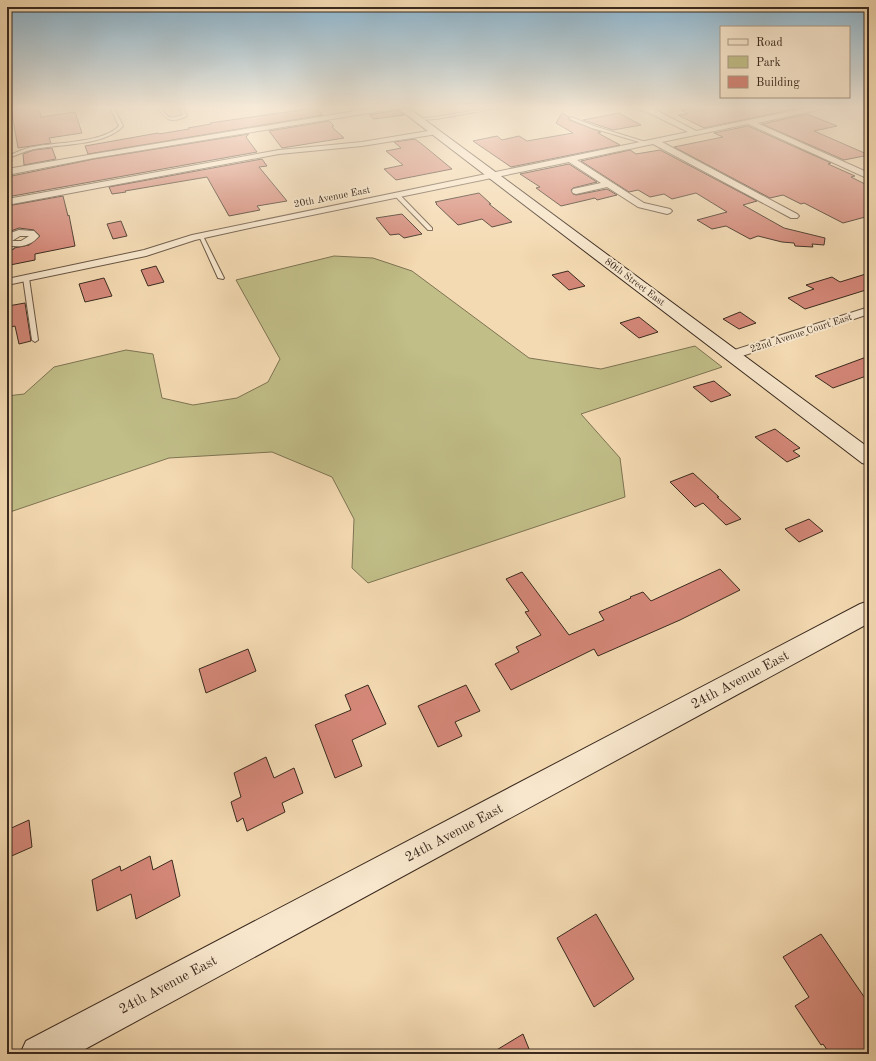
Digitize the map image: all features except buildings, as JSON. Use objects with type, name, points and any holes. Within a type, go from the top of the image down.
[{"type":"street","points":[[7,172],[99,156]]},
{"type":"street","points":[[7,202],[265,156]]},
{"type":"street","name":"80th Street East","points":[[467,156],[869,458]]},
{"type":"street","name":"20th Avenue East","points":[[7,282],[146,253],[201,236],[254,224],[588,156]]},
{"type":"street","points":[[676,156],[794,216]]},
{"type":"street","points":[[823,156],[869,176]]},
{"type":"street","points":[[570,159],[641,205],[667,211]]},
{"type":"street","points":[[576,191],[609,184]]},
{"type":"street","name":"22nd Avenue Court East","points":[[732,355],[869,310]]},
{"type":"street","name":"24th Avenue East","points":[[39,1054],[869,611]]},
{"type":"lane","points":[[397,195],[430,229]]},
{"type":"lane","points":[[201,236],[221,278]]},
{"type":"lane","points":[[26,278],[35,340]]},
{"type":"green space","points":[[334,256],[373,258],[412,271],[529,358],[601,369],[695,346],[722,367],[581,414],[620,458],[625,497],[368,583],[352,568],[354,519],[332,477],[272,452],[169,458],[7,513],[7,396],[24,394],[54,367],[126,350],[153,354],[162,398],[193,405],[237,398],[268,382],[280,359],[236,280]]}]
